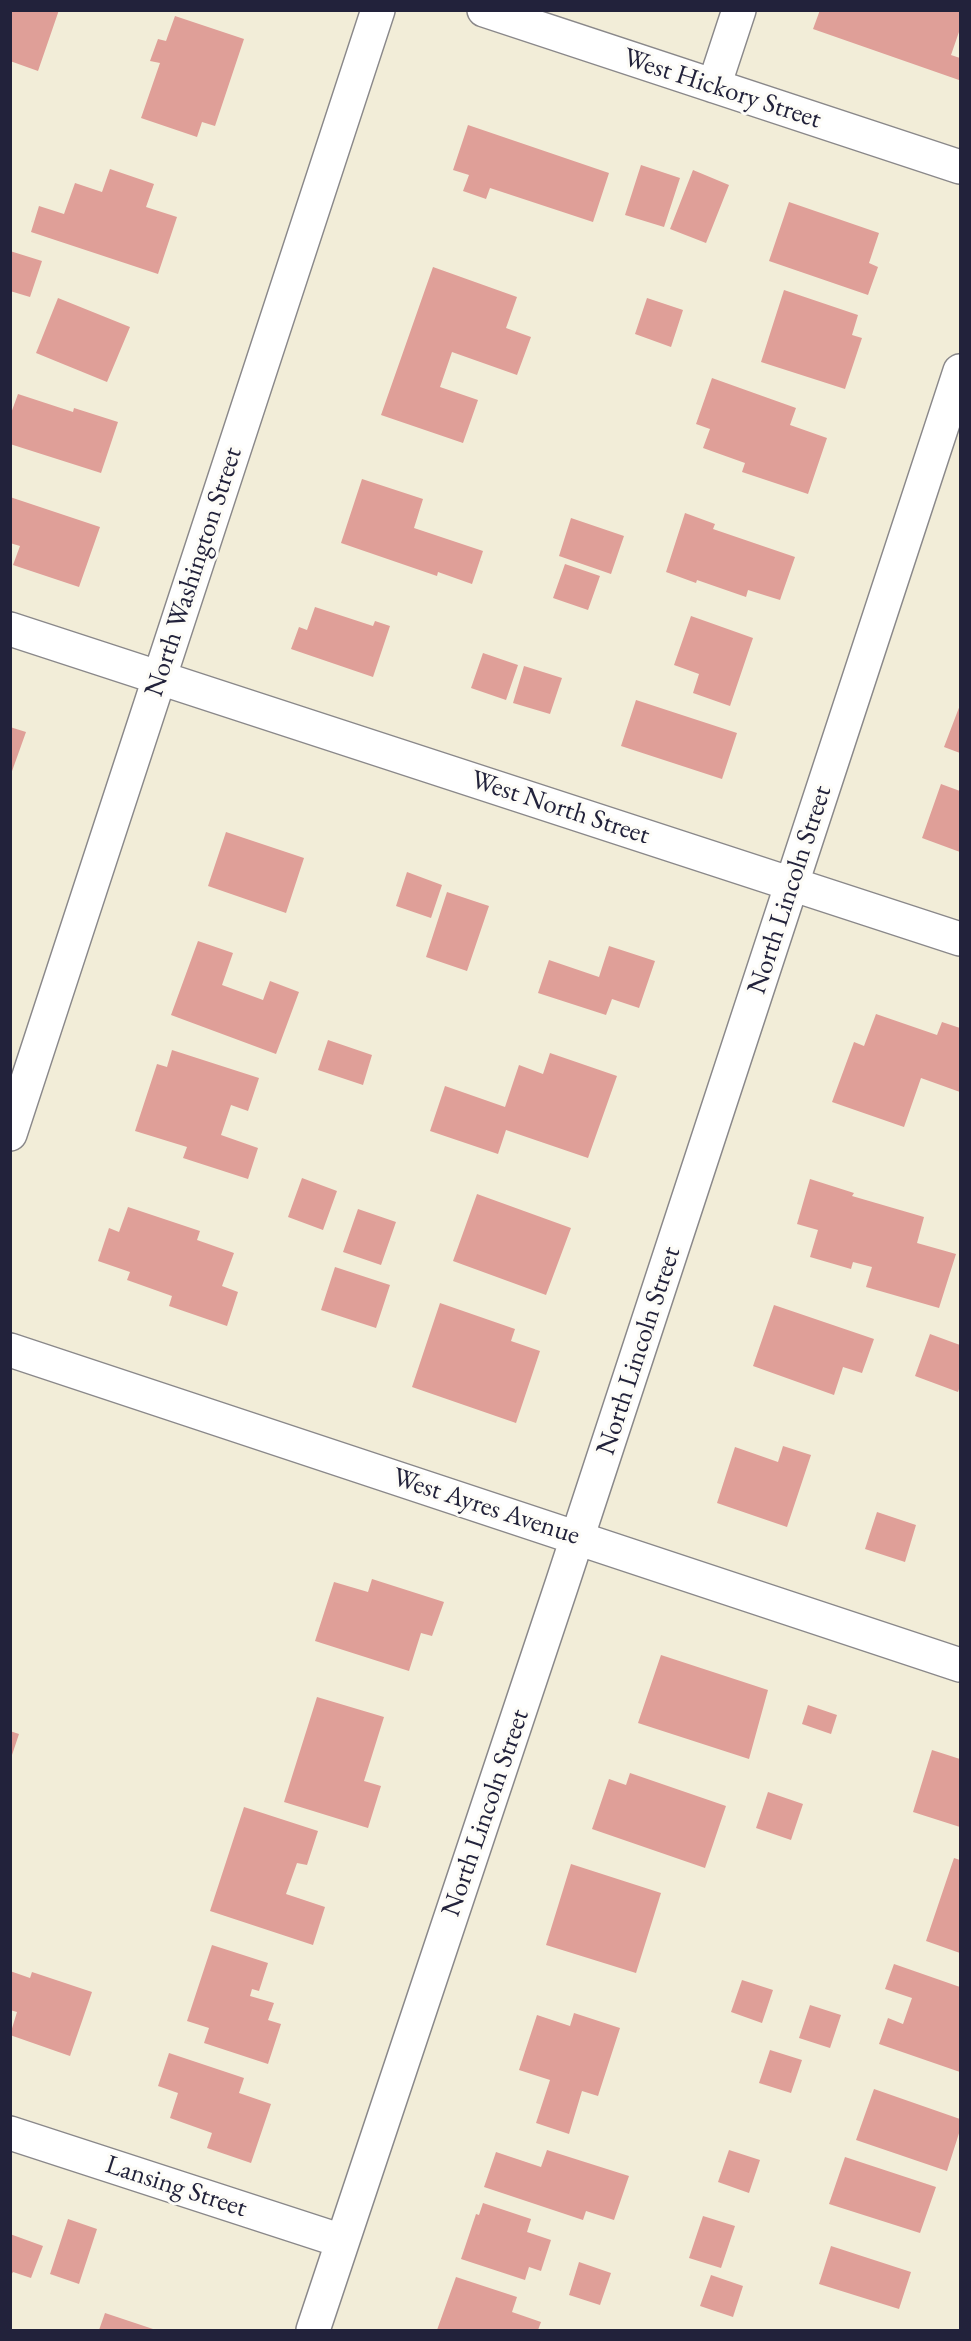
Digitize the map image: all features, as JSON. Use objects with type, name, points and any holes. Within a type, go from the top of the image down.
[{"type":"street","name":"North Washington Street","points":[[10,1134],[378,10]]},
{"type":"street","name":"West Hickory Street","points":[[484,10],[960,167]]},
{"type":"street","points":[[714,86],[739,10]]},
{"type":"street","name":"North Lincoln Street","points":[[313,2331],[578,1537],[960,371]]},
{"type":"street","name":"West North Street","points":[[10,628],[960,939]]},
{"type":"street","name":"West Ayres Avenue","points":[[10,1350],[960,1665]]},
{"type":"street","name":"Lansing Street","points":[[10,2133],[342,2241]]},
{"type":"building","points":[[10,10],[59,10],[38,71],[10,61]]},
{"type":"building","points":[[820,10],[960,11],[960,29],[951,55],[960,58],[959,80],[813,29]]},
{"type":"building","points":[[175,16],[244,39],[215,126],[202,122],[197,137],[141,118],[160,63],[150,61],[158,39],[166,41]]},
{"type":"building","points":[[468,125],[609,173],[593,222],[490,188],[486,199],[463,191],[469,175],[453,170]]},
{"type":"building","points":[[641,165],[680,178],[664,227],[625,215]]},
{"type":"building","points":[[110,169],[154,184],[146,207],[177,217],[158,274],[31,232],[39,206],[64,214],[75,183],[102,192]]},
{"type":"building","points":[[693,170],[729,185],[706,243],[670,229]]},
{"type":"building","points":[[789,202],[879,233],[869,263],[878,267],[868,295],[769,261]]},
{"type":"building","points":[[10,251],[42,261],[30,297],[10,291]]},
{"type":"building","points":[[433,267],[517,297],[506,328],[531,337],[517,375],[452,352],[440,387],[478,400],[463,443],[381,415]]},
{"type":"building","points":[[784,290],[858,315],[852,335],[862,338],[845,389],[761,362]]},
{"type":"building","points":[[58,298],[130,327],[107,382],[36,353]]},
{"type":"building","points":[[647,298],[683,310],[671,347],[635,334]]},
{"type":"building","points":[[712,378],[796,408],[790,425],[827,438],[808,494],[742,472],[745,463],[703,448],[710,429],[696,424]]},
{"type":"building","points":[[18,394],[73,412],[74,408],[118,422],[101,473],[10,444],[10,416]]},
{"type":"building","points":[[362,479],[423,499],[414,528],[483,551],[472,584],[438,572],[437,576],[341,543]]},
{"type":"building","points":[[10,497],[100,527],[79,587],[13,565],[20,546],[10,543]]},
{"type":"building","points":[[685,513],[715,524],[713,529],[795,557],[780,600],[748,590],[746,597],[666,572]]},
{"type":"building","points":[[571,518],[624,536],[611,574],[559,556]]},
{"type":"building","points":[[565,564],[600,576],[588,610],[553,598]]},
{"type":"building","points":[[315,607],[373,626],[375,621],[390,626],[373,677],[291,649],[299,627],[307,630]]},
{"type":"building","points":[[691,616],[753,638],[730,706],[693,693],[699,674],[674,665]]},
{"type":"building","points":[[483,653],[518,665],[506,700],[471,688]]},
{"type":"building","points":[[524,666],[562,678],[550,714],[513,703]]},
{"type":"building","points":[[636,700],[737,733],[722,779],[621,746]]},
{"type":"building","points":[[960,705],[960,753],[944,747]]},
{"type":"building","points":[[10,727],[26,732],[11,774],[10,774]]},
{"type":"building","points":[[941,784],[960,791],[960,852],[922,838]]},
{"type":"building","points":[[226,832],[304,858],[286,913],[208,886]]},
{"type":"building","points":[[407,872],[442,885],[431,918],[396,906]]},
{"type":"building","points":[[447,892],[489,906],[467,971],[426,957]]},
{"type":"building","points":[[198,941],[233,953],[222,985],[263,1000],[270,981],[299,992],[276,1054],[171,1015]]},
{"type":"building","points":[[609,946],[655,961],[639,1008],[612,999],[606,1015],[538,993],[549,960],[599,977]]},
{"type":"building","points":[[876,1014],[937,1035],[942,1022],[960,1028],[960,1092],[921,1078],[904,1127],[832,1102],[854,1042],[864,1046]]},
{"type":"building","points":[[328,1040],[372,1055],[363,1085],[318,1070]]},
{"type":"building","points":[[172,1050],[259,1078],[248,1111],[231,1105],[221,1135],[258,1148],[248,1179],[183,1158],[187,1147],[135,1131],[157,1064],[167,1067]]},
{"type":"building","points":[[550,1053],[617,1076],[588,1158],[506,1130],[498,1154],[430,1131],[445,1086],[505,1107],[519,1065],[543,1074]]},
{"type":"building","points":[[302,1178],[337,1191],[323,1230],[288,1217]]},
{"type":"building","points":[[810,1179],[854,1193],[852,1196],[924,1217],[917,1243],[956,1254],[939,1308],[866,1287],[872,1267],[853,1262],[851,1269],[810,1257],[818,1230],[797,1224]]},
{"type":"building","points":[[477,1194],[571,1228],[546,1295],[453,1261]]},
{"type":"building","points":[[128,1207],[200,1231],[197,1240],[234,1253],[222,1286],[238,1292],[227,1326],[169,1306],[172,1296],[127,1280],[130,1272],[98,1261],[109,1228],[119,1232]]},
{"type":"building","points":[[358,1209],[396,1222],[381,1265],[343,1252]]},
{"type":"building","points":[[335,1267],[390,1285],[376,1328],[321,1310]]},
{"type":"building","points":[[440,1303],[515,1329],[511,1341],[540,1351],[516,1423],[412,1387]]},
{"type":"building","points":[[774,1305],[874,1339],[862,1373],[843,1367],[834,1395],[753,1366]]},
{"type":"building","points":[[930,1334],[960,1345],[958,1392],[915,1376]]},
{"type":"building","points":[[783,1446],[811,1455],[787,1527],[717,1503],[735,1447],[778,1462]]},
{"type":"building","points":[[877,1512],[916,1525],[905,1562],[865,1549]]},
{"type":"building","points":[[372,1579],[444,1602],[432,1636],[421,1633],[409,1671],[315,1641],[334,1582],[368,1592]]},
{"type":"building","points":[[661,1655],[768,1690],[749,1759],[638,1723]]},
{"type":"building","points":[[317,1697],[384,1717],[364,1781],[381,1786],[368,1828],[284,1802]]},
{"type":"building","points":[[808,1705],[837,1715],[831,1734],[802,1724]]},
{"type":"building","points":[[10,1731],[19,1734],[11,1758],[10,1758]]},
{"type":"building","points":[[932,1750],[960,1759],[960,1827],[913,1812]]},
{"type":"building","points":[[630,1773],[726,1806],[705,1868],[592,1829],[609,1779],[626,1785]]},
{"type":"building","points":[[768,1792],[803,1804],[791,1840],[756,1828]]},
{"type":"building","points":[[244,1807],[318,1831],[307,1865],[297,1863],[286,1894],[325,1907],[313,1945],[210,1911]]},
{"type":"building","points":[[954,1858],[960,1860],[960,1953],[926,1941]]},
{"type":"building","points":[[571,1864],[661,1893],[636,1973],[546,1945]]},
{"type":"building","points":[[212,1945],[268,1963],[259,1991],[252,1989],[250,1996],[274,2003],[268,2020],[281,2024],[268,2064],[204,2043],[209,2028],[187,2021]]},
{"type":"building","points":[[894,1964],[960,1987],[960,2072],[879,2044],[888,2018],[903,2024],[912,1998],[885,1989]]},
{"type":"building","points":[[10,1971],[30,1978],[32,1972],[92,1992],[70,2056],[10,2035],[17,2012],[10,2010]]},
{"type":"building","points":[[742,1980],[773,1990],[762,2023],[731,2012]]},
{"type":"building","points":[[810,2005],[841,2015],[830,2048],[799,2038]]},
{"type":"building","points":[[574,2013],[620,2028],[598,2096],[582,2091],[569,2134],[536,2123],[550,2080],[519,2070],[537,2015],[570,2026]]},
{"type":"building","points":[[770,2050],[802,2060],[791,2093],[759,2083]]},
{"type":"building","points":[[169,2053],[244,2078],[239,2093],[271,2104],[251,2163],[207,2148],[212,2133],[170,2118],[178,2093],[158,2086]]},
{"type":"building","points":[[874,2089],[960,2119],[960,2130],[947,2171],[856,2140]]},
{"type":"building","points":[[547,2150],[629,2176],[614,2220],[586,2211],[583,2220],[484,2187],[496,2152],[541,2167]]},
{"type":"building","points":[[729,2150],[760,2160],[749,2193],[718,2182]]},
{"type":"building","points":[[845,2157],[936,2187],[920,2233],[829,2204]]},
{"type":"building","points":[[483,2203],[531,2219],[527,2232],[551,2240],[541,2271],[529,2267],[525,2280],[461,2259],[476,2214],[479,2215]]},
{"type":"building","points":[[703,2216],[735,2226],[721,2268],[689,2258]]},
{"type":"building","points":[[68,2219],[97,2229],[79,2284],[50,2274]]},
{"type":"building","points":[[10,2234],[43,2246],[31,2278],[13,2272],[10,2277]]},
{"type":"building","points":[[831,2246],[911,2272],[899,2309],[819,2284]]},
{"type":"building","points":[[579,2262],[611,2273],[600,2305],[569,2295]]},
{"type":"building","points":[[711,2275],[743,2286],[733,2317],[700,2306]]},
{"type":"building","points":[[456,2277],[517,2297],[512,2312],[541,2322],[538,2330],[437,2330]]},
{"type":"building","points":[[105,2313],[156,2330],[99,2330]]}]
